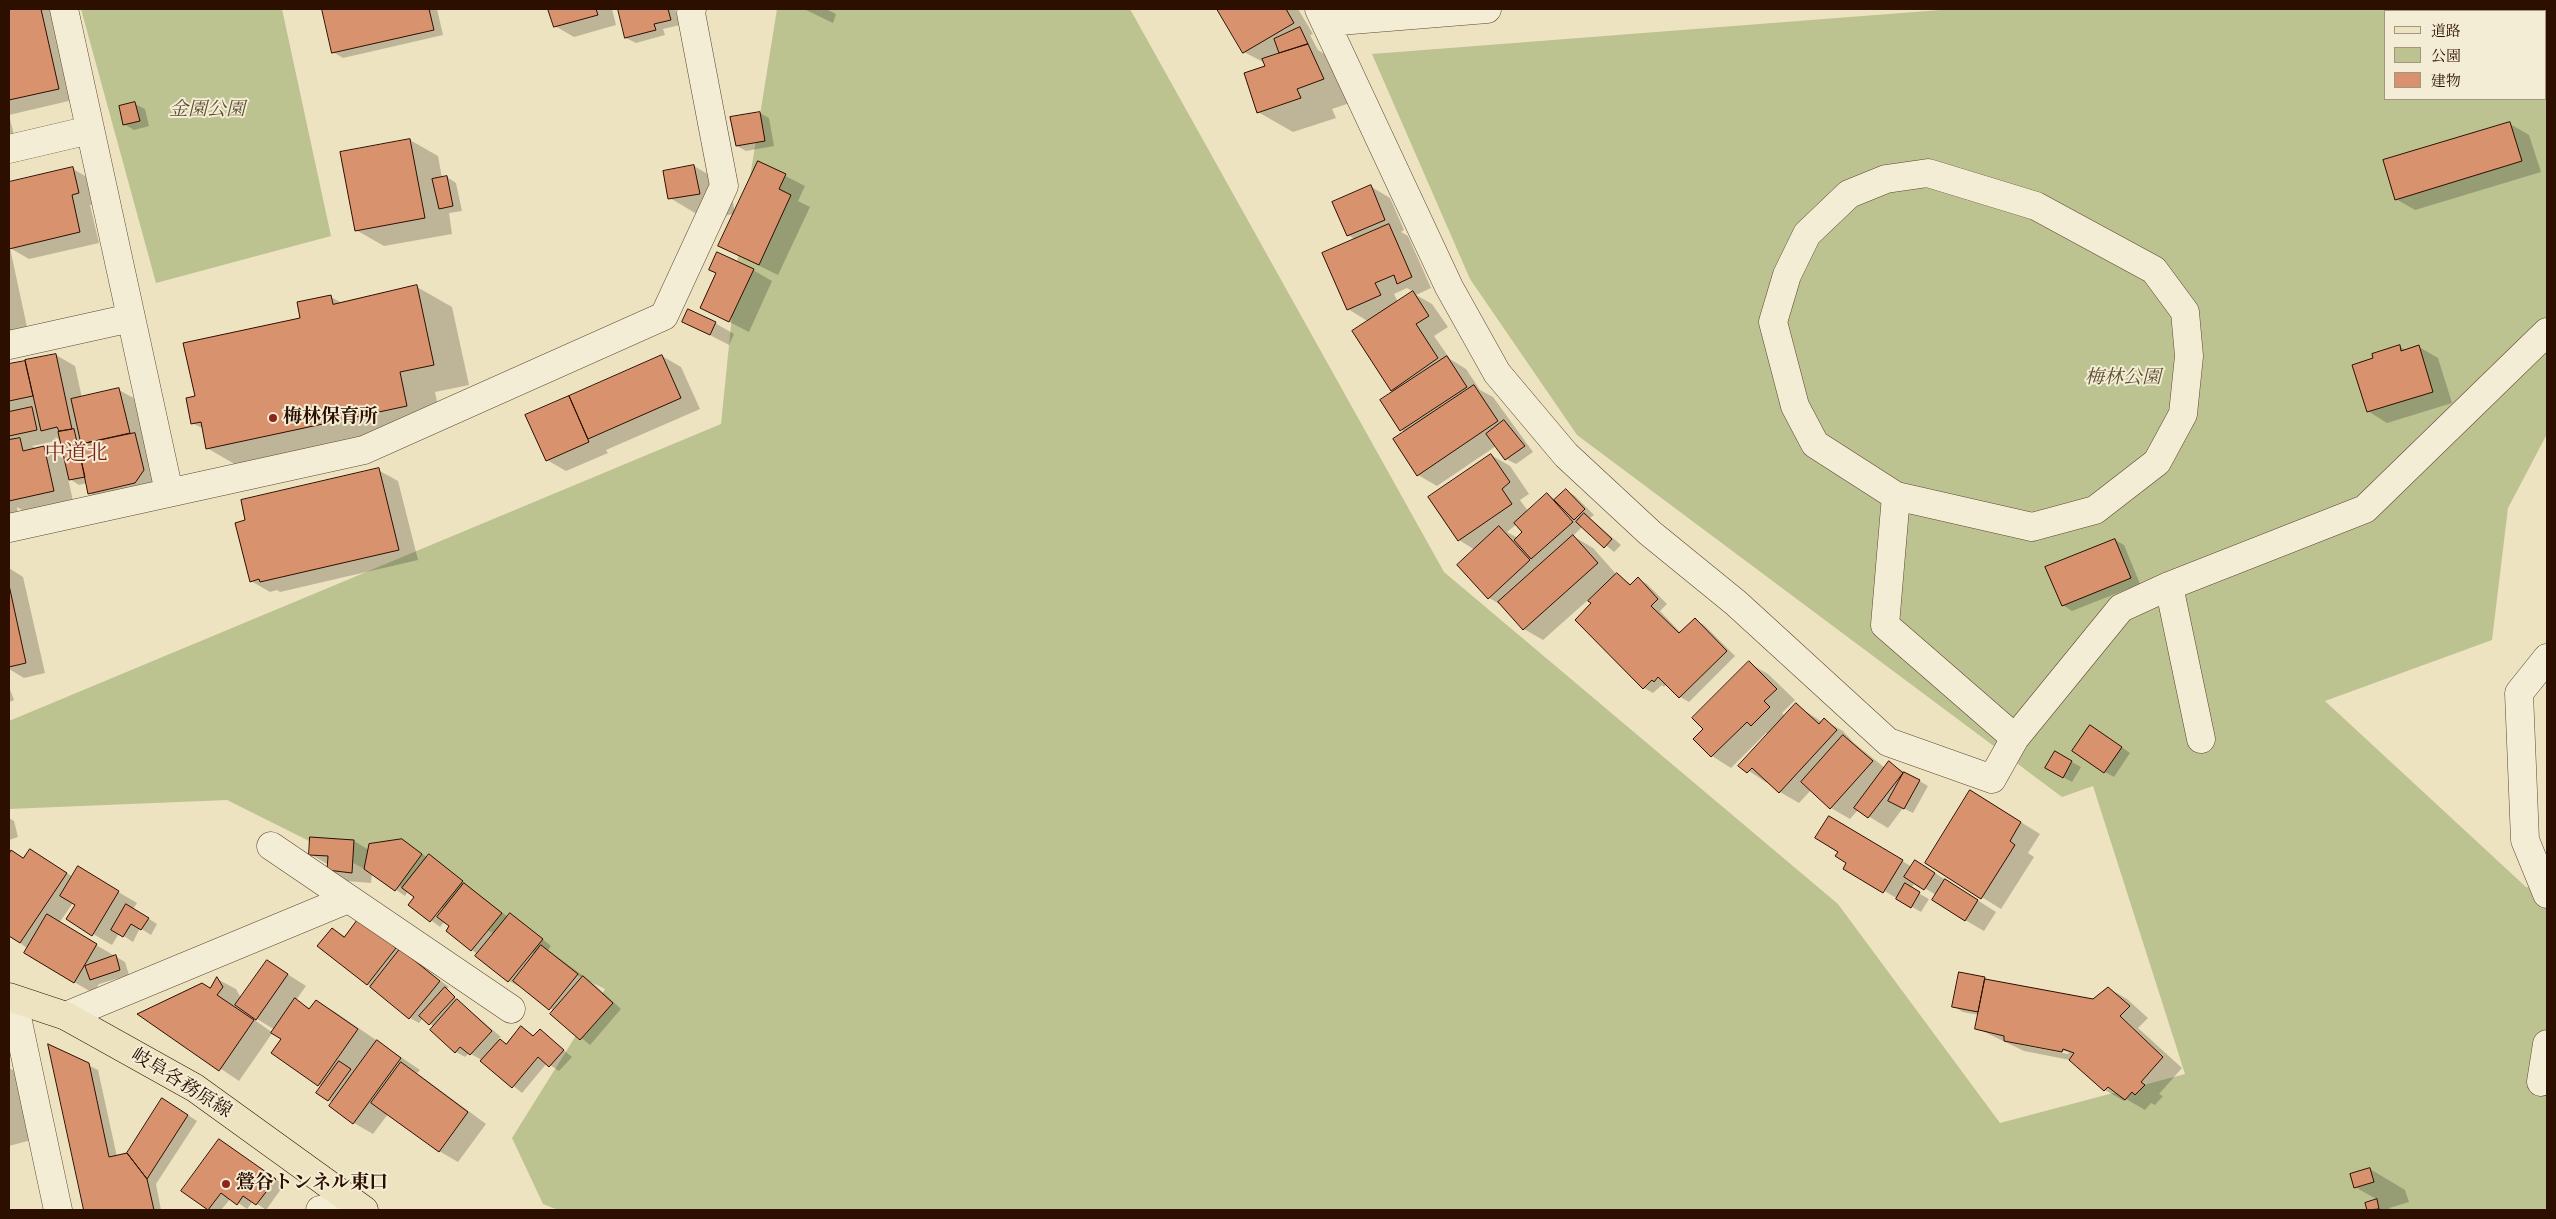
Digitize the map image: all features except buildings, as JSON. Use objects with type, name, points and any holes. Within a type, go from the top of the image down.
[{"type":"main road","name":"岐阜各務原線","points":[[9,997],[66,1016],[195,1088],[358,1207]]},
{"type":"street","points":[[64,9],[168,492]]},
{"type":"street","points":[[9,528],[364,450],[664,316],[724,186],[691,14],[692,9]]},
{"type":"street","points":[[1487,9],[1323,15],[1450,287],[1497,373],[1566,454],[1650,533],[1736,603],[1888,742],[1992,779],[2015,738],[2122,608],[2169,586],[2365,509],[2547,332]]},
{"type":"street","points":[[9,149],[90,130]]},
{"type":"street","points":[[1928,173],[2036,206],[2154,270],[2184,312],[2189,356],[2183,414],[2157,462],[2095,510],[2032,527],[1896,496],[1815,444],[1795,406],[1772,322],[1787,275],[1807,234],[1849,194],[1886,179],[1928,173]]},
{"type":"street","points":[[9,345],[131,318]]},
{"type":"street","points":[[1896,496],[1885,625],[2015,738]]},
{"type":"street","points":[[2169,586],[2201,739]]},
{"type":"street","points":[[2547,658],[2519,693],[2525,840],[2547,894]]},
{"type":"street","points":[[271,846],[511,1010]]},
{"type":"street","points":[[66,1016],[348,899]]},
{"type":"street","points":[[9,1015],[18,1022],[58,1210]]},
{"type":"street","points":[[2541,1082],[2547,1044]]},
{"type":"street","points":[[320,1210],[358,1207]]},
{"type":"green space","name":"金園公園","points":[[81,9],[282,9],[331,236],[156,283]]},
{"type":"green space","name":"梅林公園","points":[[777,9],[1130,9],[1444,572],[1838,904],[2000,1123],[2185,1074],[2093,786],[2062,797],[1577,435],[1470,279],[1372,54],[1953,9],[2547,9],[2547,434],[2508,508],[2492,640],[2325,701],[2526,887],[2547,890],[2547,1210],[558,1210],[543,1204],[512,1138],[605,989],[227,800],[9,809],[9,721],[721,424],[739,246]]},
{"type":"place","name":"梅林保育所","points":[[273,418]]},
{"type":"place","name":"鶯谷トンネル東口","points":[[226,1184]]},
{"type":"district","name":"中道北","points":[[76,454]]}]
